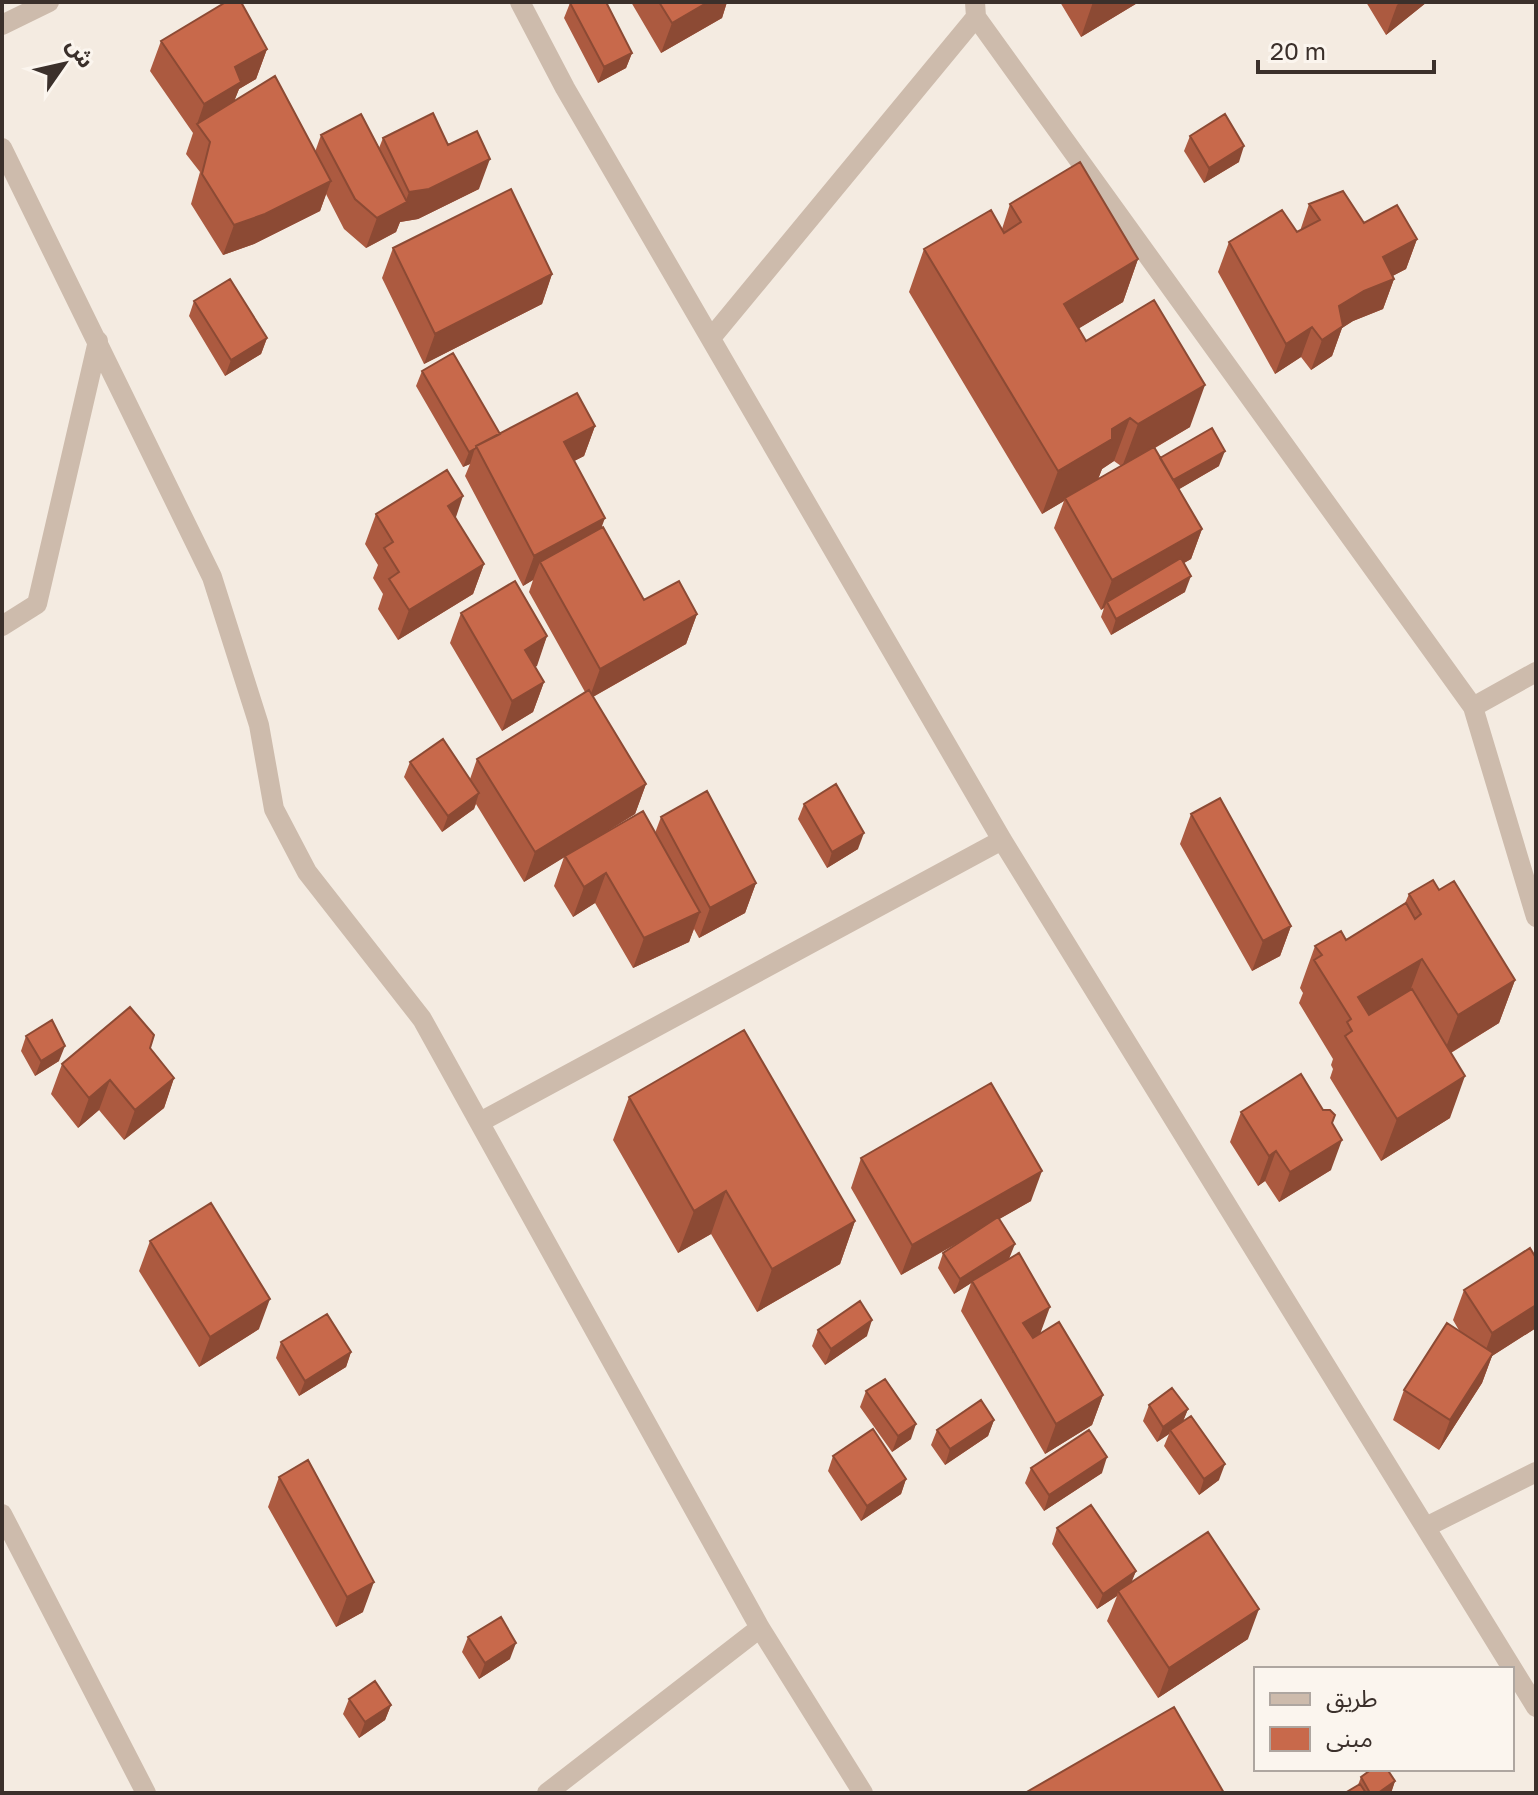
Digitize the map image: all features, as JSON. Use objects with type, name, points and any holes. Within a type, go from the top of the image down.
[{"type":"street","points":[[2,25],[49,2]]},
{"type":"street","points":[[520,2],[565,88],[1002,840],[1512,1667]]},
{"type":"street","points":[[711,338],[976,9],[1473,707],[1536,917]]},
{"type":"street","points":[[2,148],[212,577],[259,725],[274,809],[307,872],[422,1019],[760,1628],[863,1793]]},
{"type":"street","points":[[2,626],[37,604],[98,341]]},
{"type":"street","points":[[1473,707],[1536,672]]},
{"type":"street","points":[[480,1122],[1002,840]]},
{"type":"street","points":[[1426,1527],[1536,1472]]},
{"type":"street","points":[[2,1514],[146,1793]]},
{"type":"street","points":[[547,1793],[760,1628]]},
{"type":"street","points":[[1514,1671],[1536,1707]]},
{"type":"building","points":[[226,2],[241,2],[267,49],[235,67],[241,82],[204,104],[161,41]]},
{"type":"building","points":[[571,2],[606,2],[632,53],[604,67]]},
{"type":"building","points":[[659,2],[708,2],[672,23]]},
{"type":"building","points":[[275,76],[331,181],[265,214],[234,225],[202,174],[210,142],[197,124]]},
{"type":"building","points":[[433,113],[448,145],[477,131],[490,159],[429,189],[409,192],[383,138]]},
{"type":"building","points":[[361,114],[407,202],[377,218],[355,199],[321,135]]},
{"type":"building","points":[[1225,114],[1244,146],[1209,168],[1190,136]]},
{"type":"building","points":[[1080,162],[1138,259],[1064,304],[1086,341],[1154,300],[1205,385],[1138,424],[1130,418],[1112,429],[1112,439],[1058,471],[924,249],[991,210],[1004,233],[1021,222],[1010,204]]},
{"type":"building","points":[[511,189],[552,274],[435,334],[393,248]]},
{"type":"building","points":[[1343,191],[1364,223],[1397,205],[1417,239],[1383,257],[1394,279],[1364,291],[1339,306],[1343,326],[1322,340],[1312,327],[1286,344],[1229,242],[1282,210],[1297,232],[1320,220],[1309,204]]},
{"type":"building","points":[[230,279],[267,338],[231,360],[194,301]]},
{"type":"building","points":[[453,353],[500,434],[469,452],[422,371]]},
{"type":"building","points":[[577,393],[595,426],[564,442],[605,518],[534,556],[476,446]]},
{"type":"building","points":[[1212,428],[1225,451],[1173,480],[1160,458]]},
{"type":"building","points":[[1154,447],[1202,529],[1112,580],[1065,498]]},
{"type":"building","points":[[447,470],[463,496],[448,506],[484,564],[409,610],[389,579],[399,572],[384,548],[393,542],[376,514]]},
{"type":"building","points":[[603,527],[644,600],[679,581],[697,614],[600,669],[540,562]]},
{"type":"building","points":[[1181,558],[1191,576],[1116,619],[1107,602]]},
{"type":"building","points":[[515,581],[547,636],[525,650],[544,682],[512,701],[461,613]]},
{"type":"building","points":[[589,690],[646,784],[535,852],[477,759]]},
{"type":"building","points":[[443,739],[479,793],[448,816],[410,762]]},
{"type":"building","points":[[836,784],[864,833],[832,852],[804,804]]},
{"type":"building","points":[[707,791],[756,883],[710,908],[661,817]]},
{"type":"building","points":[[1220,798],[1291,926],[1263,941],[1191,814]]},
{"type":"building","points":[[643,811],[700,912],[644,938],[606,873],[584,887],[565,856]]},
{"type":"building","points":[[1433,880],[1439,890],[1454,881],[1515,980],[1458,1015],[1422,959],[1358,997],[1369,1015],[1412,989],[1465,1076],[1397,1119],[1345,1036],[1352,1031],[1347,1022],[1351,1019],[1314,960],[1322,955],[1315,946],[1341,931],[1346,940],[1406,903],[1415,919],[1421,914],[1409,894]]},
{"type":"building","points":[[130,1007],[154,1035],[150,1048],[174,1078],[135,1110],[110,1080],[89,1098],[62,1064]]},
{"type":"building","points":[[52,1020],[65,1046],[41,1061],[26,1036]]},
{"type":"building","points":[[744,1030],[855,1221],[772,1269],[726,1191],[694,1211],[629,1097]]},
{"type":"building","points":[[1301,1074],[1323,1110],[1330,1110],[1335,1115],[1332,1123],[1342,1140],[1290,1172],[1276,1151],[1269,1156],[1241,1112]]},
{"type":"building","points":[[991,1083],[1042,1171],[912,1245],[861,1158]]},
{"type":"building","points":[[211,1203],[270,1299],[210,1337],[150,1241]]},
{"type":"building","points":[[998,1217],[1015,1244],[960,1279],[943,1253]]},
{"type":"building","points":[[1530,1248],[1536,1258],[1536,1305],[1492,1333],[1464,1290]]},
{"type":"building","points":[[1019,1253],[1050,1307],[1023,1323],[1033,1338],[1059,1322],[1103,1395],[1056,1424],[972,1281]]},
{"type":"building","points":[[860,1301],[872,1320],[831,1349],[818,1330]]},
{"type":"building","points":[[327,1314],[351,1352],[305,1381],[281,1342]]},
{"type":"building","points":[[1447,1323],[1493,1353],[1450,1420],[1404,1390]]},
{"type":"building","points":[[885,1379],[916,1424],[898,1436],[866,1391]]},
{"type":"building","points":[[1172,1388],[1188,1409],[1163,1427],[1149,1405]]},
{"type":"building","points":[[981,1400],[994,1420],[950,1449],[937,1430]]},
{"type":"building","points":[[1191,1416],[1225,1464],[1204,1479],[1170,1430]]},
{"type":"building","points":[[873,1429],[906,1479],[867,1506],[833,1456]]},
{"type":"building","points":[[1089,1430],[1107,1457],[1049,1495],[1031,1468]]},
{"type":"building","points":[[308,1460],[374,1582],[347,1597],[279,1477]]},
{"type":"building","points":[[1091,1505],[1136,1571],[1103,1594],[1057,1528]]},
{"type":"building","points":[[1208,1532],[1259,1609],[1169,1668],[1118,1591]]},
{"type":"building","points":[[501,1617],[516,1643],[485,1663],[468,1637]]},
{"type":"building","points":[[375,1681],[391,1705],[365,1722],[349,1699]]},
{"type":"building","points":[[1174,1707],[1224,1793],[1025,1793]]},
{"type":"building","points":[[1369,1771],[1388,1771],[1395,1781],[1378,1793],[1370,1793],[1361,1777]]},
{"type":"building","points":[[1360,1784],[1366,1793],[1345,1793]]}]
